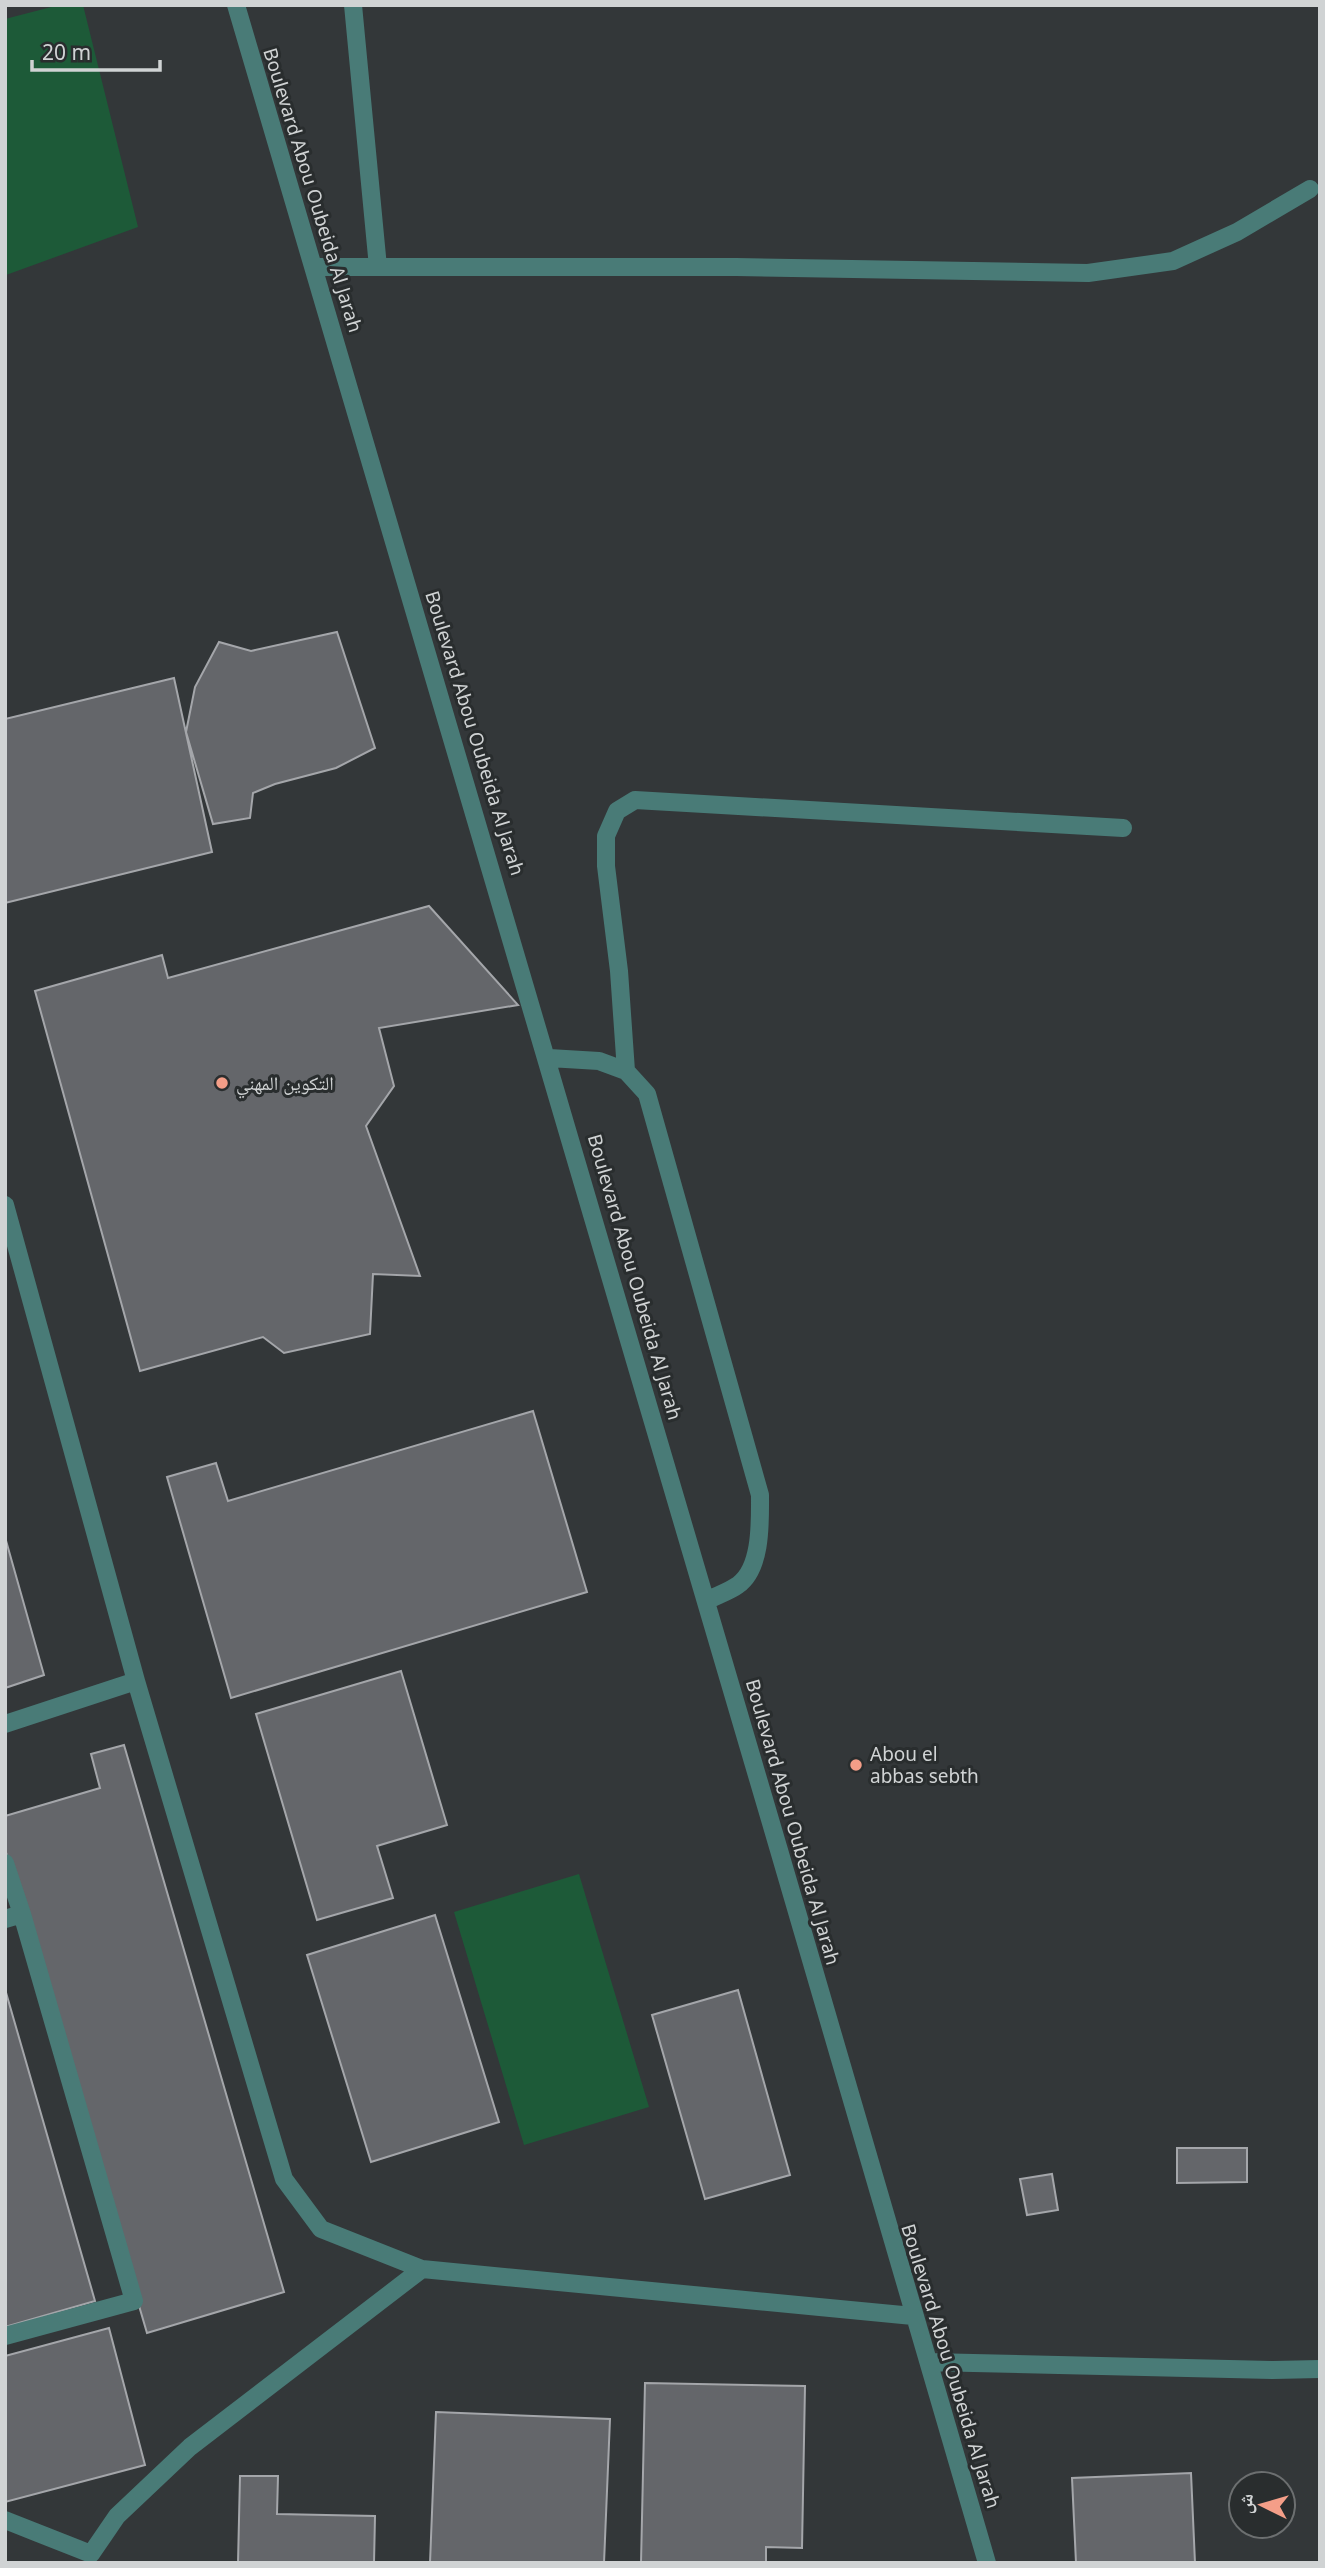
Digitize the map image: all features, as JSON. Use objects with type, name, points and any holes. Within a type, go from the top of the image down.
[{"type":"street","name":"Boulevard Abou Oubeida Al Jarah","points":[[236,5],[549,1058],[987,2563]]},
{"type":"street","points":[[353,5],[378,267]]},
{"type":"street","points":[[314,267],[736,267],[1088,273],[1173,261],[1237,232],[1310,189]]},
{"type":"street","points":[[626,1071],[620,971],[606,866],[606,836],[617,811],[635,800],[1123,828]]},
{"type":"street","points":[[549,1058],[599,1061],[626,1071],[647,1094],[760,1495],[760,1534],[753,1563],[740,1584],[708,1600]]},
{"type":"street","points":[[5,1205],[136,1681],[284,2179],[321,2230],[422,2269],[914,2316]]},
{"type":"street","points":[[5,1724],[136,1681]]},
{"type":"street","points":[[5,1863],[14,1916],[134,2301],[5,2336]]},
{"type":"street","points":[[5,2520],[92,2558],[117,2516],[190,2447],[422,2269]]},
{"type":"street","points":[[929,2362],[1320,2369]]},
{"type":"green space","points":[[59,5],[83,5],[138,227],[6,275],[5,19]]},
{"type":"green space","points":[[579,1874],[649,2107],[524,2145],[454,1912]]},
{"type":"building","points":[[337,632],[375,748],[336,768],[275,784],[253,793],[250,818],[213,824],[186,732],[195,687],[219,642],[251,651]]},
{"type":"building","points":[[174,678],[212,852],[5,903],[5,719]]},
{"type":"building","points":[[429,906],[518,1005],[379,1028],[394,1086],[366,1126],[420,1276],[373,1274],[370,1334],[284,1353],[263,1337],[140,1371],[35,991],[162,955],[168,978]]},
{"type":"building","points":[[533,1411],[587,1592],[231,1698],[167,1477],[216,1463],[228,1501]]},
{"type":"building","points":[[5,1537],[44,1675],[5,1688]]},
{"type":"building","points":[[401,1671],[447,1825],[377,1846],[393,1898],[317,1920],[256,1714]]},
{"type":"building","points":[[124,1745],[284,2292],[147,2333],[5,1849],[5,1816],[100,1788],[91,1754]]},
{"type":"building","points":[[435,1915],[499,2122],[371,2162],[307,1955]]},
{"type":"building","points":[[5,1989],[95,2301],[5,2327]]},
{"type":"building","points":[[738,1990],[790,2175],[705,2199],[652,2015]]},
{"type":"building","points":[[1177,2148],[1247,2148],[1247,2182],[1177,2183]]},
{"type":"building","points":[[1052,2174],[1058,2210],[1027,2215],[1020,2179]]},
{"type":"building","points":[[109,2328],[145,2465],[5,2502],[5,2356]]},
{"type":"building","points":[[645,2383],[805,2386],[802,2548],[766,2547],[766,2563],[641,2563]]},
{"type":"building","points":[[436,2412],[610,2419],[604,2563],[430,2563]]},
{"type":"building","points":[[1191,2473],[1195,2563],[1076,2563],[1072,2478]]},
{"type":"building","points":[[240,2476],[278,2476],[277,2514],[375,2516],[374,2563],[238,2563]]},
{"type":"place","name":"التكوين المهني","points":[[222,1083]]},
{"type":"place","name":"Abou el abbas sebth","points":[[856,1765]]}]
